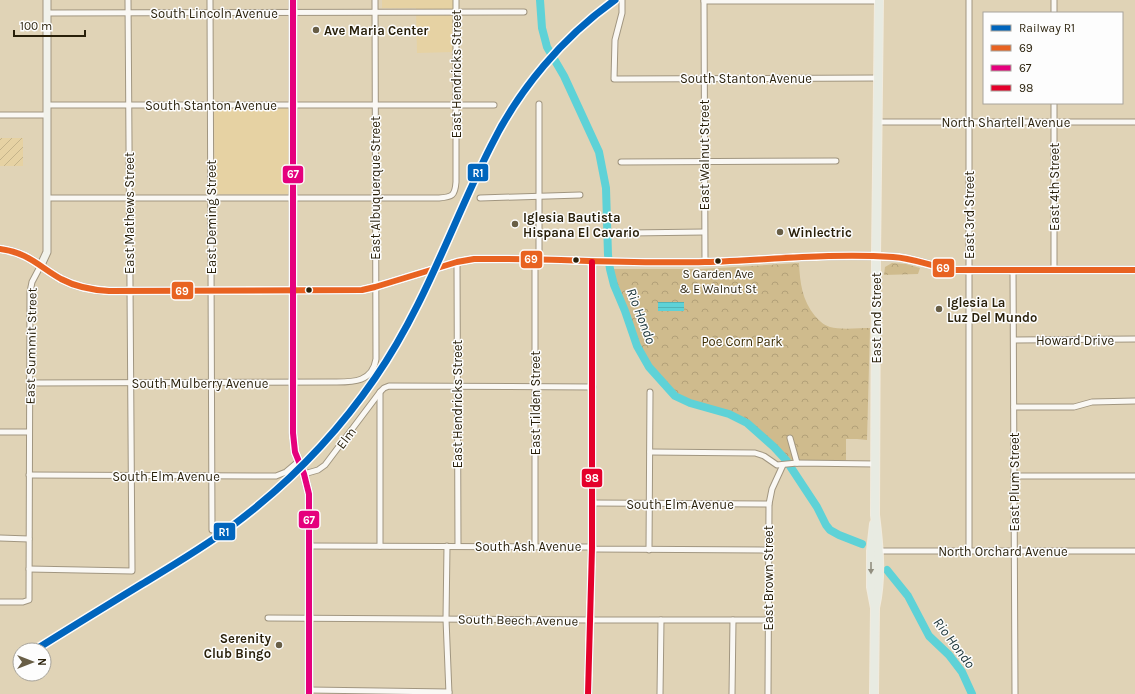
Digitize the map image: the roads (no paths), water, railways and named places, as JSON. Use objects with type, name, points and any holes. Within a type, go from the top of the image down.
[{"type":"main road","name":"East 2nd Street","points":[[874,694],[875,608],[880,551],[876,515],[876,256],[879,0]]},
{"type":"main road","name":"East 2nd Street","points":[[875,608],[871,587],[871,551],[876,515]]},
{"type":"street","name":"East Summit Street","points":[[0,602],[23,602],[28,600],[30,292],[32,282],[47,250],[47,0]]},
{"type":"street","name":"East Mathews Street","points":[[29,569],[132,571],[128,198],[128,0]]},
{"type":"street","name":"East Deming Street","points":[[210,0],[212,530]]},
{"type":"street","points":[[292,0],[294,443],[309,494],[309,692],[449,693],[446,619],[447,546]]},
{"type":"street","name":"East Albuquerque Street","points":[[368,374],[374,367],[376,359],[375,0]]},
{"type":"street","name":"East Hendricks Street","points":[[375,197],[439,198],[450,197],[453,195],[456,182],[456,0]]},
{"type":"street","name":"South Stanton Avenue","points":[[622,0],[622,13],[614,40],[614,79],[878,78]]},
{"type":"street","points":[[704,0],[879,0]]},
{"type":"street","name":"East Walnut Street","points":[[704,0],[705,262]]},
{"type":"street","name":"East 3rd Street","points":[[969,0],[969,551]]},
{"type":"street","points":[[1054,0],[1054,12]]},
{"type":"street","name":"South Lincoln Avenue","points":[[47,13],[524,12]]},
{"type":"street","name":"East Tilden Street","points":[[535,546],[535,387],[539,197],[538,104]]},
{"type":"street","name":"East 4th Street","points":[[1054,104],[1054,270]]},
{"type":"street","name":"South Stanton Avenue","points":[[47,105],[494,105]]},
{"type":"street","points":[[0,115],[47,115]]},
{"type":"street","name":"North Shartell Avenue","points":[[878,122],[1135,122]]},
{"type":"street","points":[[622,162],[836,161]]},
{"type":"street","points":[[480,198],[580,195]]},
{"type":"street","points":[[47,198],[375,197]]},
{"type":"street","points":[[630,233],[704,232]]},
{"type":"street","points":[[0,250],[24,255],[62,279],[80,287],[100,291],[352,291],[375,287],[456,262],[474,259],[592,262],[705,262],[787,257],[876,256],[907,259],[941,268],[969,270],[1135,270]]},
{"type":"street","name":"East Hendricks Street","points":[[456,262],[458,546]]},
{"type":"street","points":[[588,694],[592,548],[592,262]]},
{"type":"street","name":"East Plum Street","points":[[1013,270],[1016,694]]},
{"type":"street","name":"Howard Drive","points":[[1014,340],[1135,339]]},
{"type":"street","name":"South Mulberry Avenue","points":[[30,383],[293,383],[354,381],[362,379],[368,374]]},
{"type":"street","points":[[380,546],[380,392],[384,388],[390,386],[593,387]]},
{"type":"street","name":"Elm","points":[[304,474],[318,470],[326,465],[380,392]]},
{"type":"street","points":[[650,392],[650,550]]},
{"type":"street","points":[[1014,407],[1074,407],[1092,402],[1135,401]]},
{"type":"street","points":[[0,432],[29,432]]},
{"type":"street","points":[[790,438],[795,463]]},
{"type":"street","points":[[650,452],[758,453],[776,465],[795,463],[876,464]]},
{"type":"street","name":"South Elm Avenue","points":[[29,475],[279,476],[299,461]]},
{"type":"street","name":"East Brown Street","points":[[768,694],[770,550],[769,504],[772,488],[784,464]]},
{"type":"street","points":[[1014,476],[1135,476]]},
{"type":"street","name":"South Elm Avenue","points":[[592,503],[769,504]]},
{"type":"street","points":[[0,538],[29,539]]},
{"type":"street","name":"South Ash Avenue","points":[[310,546],[590,546],[595,550],[770,550]]},
{"type":"street","name":"North Orchard Avenue","points":[[871,551],[1135,551]]},
{"type":"street","name":"South Beech Avenue","points":[[268,618],[769,620]]},
{"type":"street","points":[[660,694],[661,620]]},
{"type":"street","points":[[732,694],[733,620]]},
{"type":"water","points":[[658,302],[684,302],[684,311],[658,311]]},
{"type":"waterway","name":"Rio Hondo","points":[[540,0],[542,28],[547,47],[564,76],[599,152],[606,188],[608,255],[610,269],[614,285],[637,346],[649,367],[675,396],[690,403],[729,414],[747,423],[786,460],[817,507],[830,530],[862,544]]},
{"type":"waterway","name":"Rio Hondo","points":[[887,570],[908,596],[929,636],[949,655],[962,672],[972,694]]},
{"type":"rail line","name":"R1","points":[[48,642],[221,534],[272,494],[310,458],[327,439],[360,399],[393,351],[437,264],[491,146],[515,104],[560,47],[578,30],[615,0]]},
{"type":"place","name":"Ave Maria Center","points":[[316,30]]},
{"type":"place","name":"Iglesia Bautista Hispana El Cavario","points":[[515,224]]},
{"type":"place","name":"Winlectric","points":[[780,232]]},
{"type":"place","name":"S Garden Ave & E Walnut St","points":[[718,261]]},
{"type":"place","name":"Iglesia La Luz Del Mundo","points":[[939,309]]},
{"type":"place","name":"Serenity Club Bingo","points":[[279,645]]},
{"type":"park label","name":"Poe Corn Park","points":[[742,341]]}]
